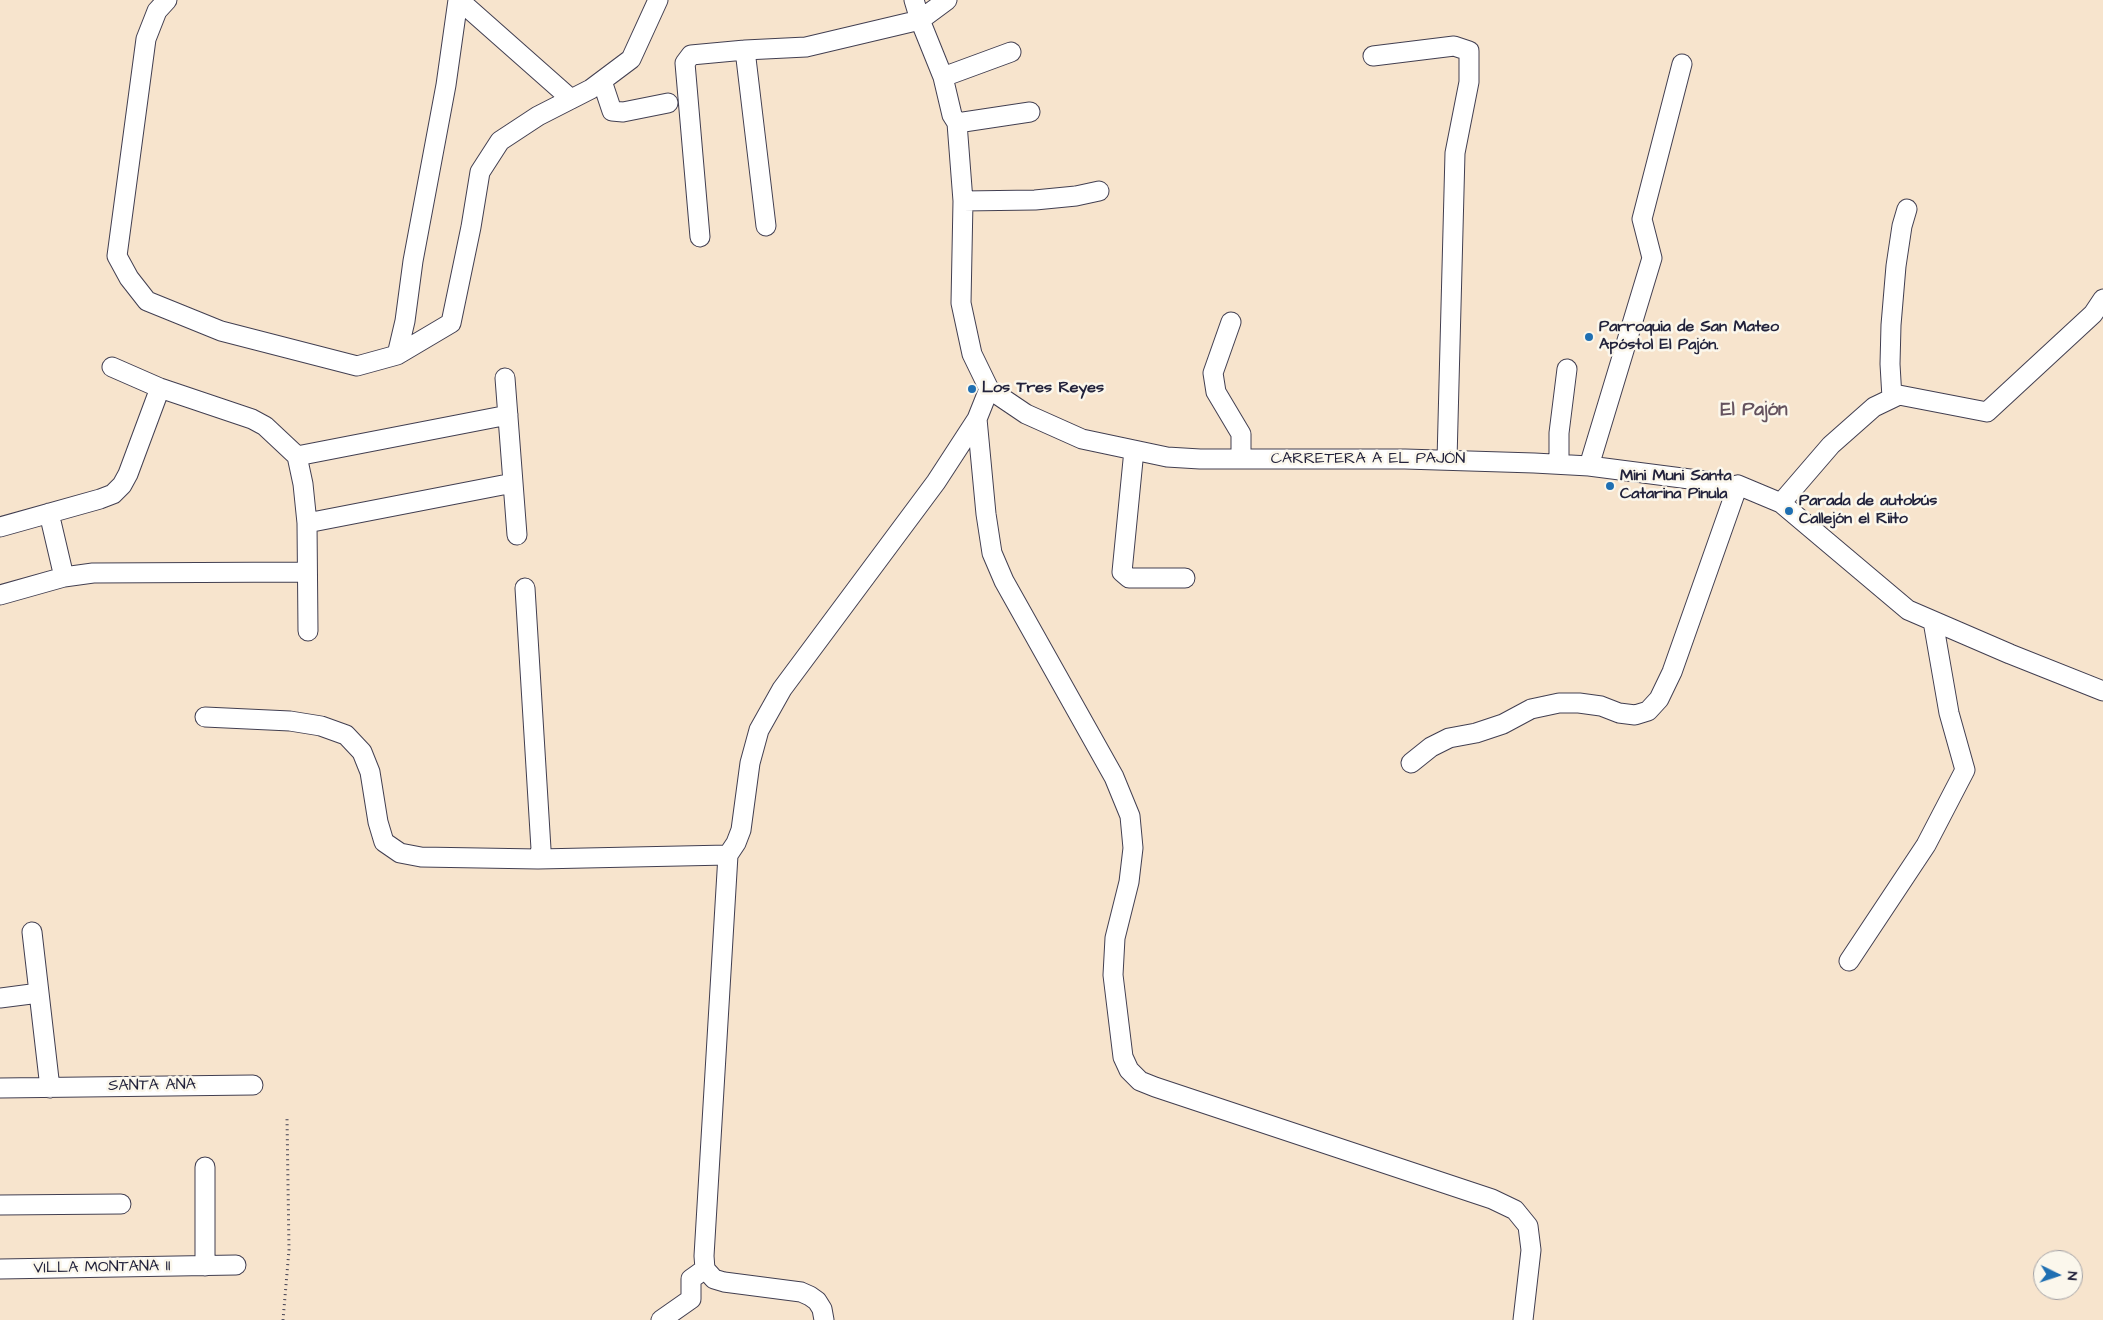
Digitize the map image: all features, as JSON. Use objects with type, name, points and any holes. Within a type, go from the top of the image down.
[{"type":"street","points":[[167,0],[157,10],[146,38],[116,256],[128,278],[147,300],[221,331],[357,366],[397,355],[451,323],[471,227],[480,172],[500,141],[538,116],[590,89],[631,59],[658,0]]},
{"type":"street","points":[[397,355],[405,321],[413,261],[446,85],[459,0]]},
{"type":"street","points":[[459,0],[571,99]]},
{"type":"street","points":[[824,1320],[822,1309],[817,1301],[801,1292],[724,1282],[714,1279],[705,1269],[704,1256],[728,855],[736,843],[741,830],[750,763],[759,730],[782,689],[936,482],[978,419],[989,389],[972,354],[961,304],[964,201],[957,123],[952,114],[943,77],[914,0]]},
{"type":"street","points":[[700,237],[685,63],[691,55],[745,50],[806,48],[920,20],[947,0]]},
{"type":"street","points":[[1373,56],[1454,46],[1469,51],[1469,82],[1456,153],[1447,460]]},
{"type":"street","points":[[745,50],[766,226]]},
{"type":"street","points":[[943,77],[1011,52]]},
{"type":"street","points":[[1589,466],[1652,258],[1642,219],[1682,64]]},
{"type":"street","points":[[602,81],[612,111],[623,112],[668,103]]},
{"type":"street","points":[[957,123],[1030,112]]},
{"type":"street","points":[[964,201],[1035,200],[1099,191]]},
{"type":"street","points":[[1892,398],[1890,364],[1891,325],[1896,266],[1902,226],[1907,209]]},
{"type":"street","points":[[1781,503],[1831,445],[1874,407],[1892,398],[1899,395],[1987,412],[2093,314],[2103,299]]},
{"type":"street","points":[[1231,322],[1213,373],[1216,392],[1241,434],[1241,459]]},
{"type":"street","points":[[112,367],[160,388],[252,419],[266,426],[297,456],[303,484],[307,523],[308,631]]},
{"type":"street","points":[[1559,464],[1559,433],[1567,369]]},
{"type":"street","points":[[504,378],[517,535]]},
{"type":"street","points":[[0,527],[113,494],[122,485],[128,474],[160,388]]},
{"type":"street","name":"CARRETERA A EL PAJÓN","points":[[989,389],[1026,414],[1082,439],[1175,457],[1447,460],[1559,464],[1713,482],[1734,489],[1738,485],[1781,503],[1908,610],[2010,654],[2103,691]]},
{"type":"street","points":[[297,456],[508,416]]},
{"type":"street","points":[[978,419],[986,514],[992,553],[1004,581],[1114,777],[1130,816],[1133,848],[1130,882],[1115,938],[1113,975],[1123,1057],[1129,1070],[1140,1081],[1155,1087],[1492,1199],[1515,1210],[1528,1226],[1531,1250],[1523,1320]]},
{"type":"street","points":[[1134,450],[1122,572],[1129,578],[1185,578]]},
{"type":"street","points":[[307,523],[513,483]]},
{"type":"street","points":[[1411,763],[1431,747],[1449,738],[1476,733],[1503,724],[1531,709],[1559,703],[1580,703],[1601,706],[1619,713],[1635,715],[1648,711],[1659,699],[1672,672],[1738,485]]},
{"type":"street","points":[[49,513],[64,577]]},
{"type":"street","points":[[0,595],[64,577],[93,573],[307,572]]},
{"type":"street","points":[[525,588],[541,849],[538,859]]},
{"type":"street","points":[[1850,961],[1926,845],[1965,770],[1950,713],[1933,621]]},
{"type":"street","points":[[205,717],[290,721],[321,726],[346,735],[362,752],[370,772],[378,822],[384,842],[400,853],[421,857],[538,859],[728,855]]},
{"type":"street","points":[[32,932],[50,1088]]},
{"type":"street","points":[[0,998],[39,993]]},
{"type":"street","name":"SANTA ANA","points":[[0,1088],[253,1085]]},
{"type":"street","points":[[205,1167],[205,1266]]},
{"type":"street","points":[[0,1206],[120,1204]]},
{"type":"street","name":"VILLA MONTANA II","points":[[0,1269],[236,1265]]},
{"type":"street","points":[[661,1320],[691,1299],[691,1279],[705,1269]]},
{"type":"path","points":[[283,1320],[289,1250],[287,1118]]},
{"type":"place","name":"Parroquia de San Mateo Apóstol El Pajón.","points":[[1589,337]]},
{"type":"place","name":"Los Tres Reyes","points":[[972,389]]},
{"type":"place","name":"Mini Muni Santa Catarina Pinula","points":[[1610,486]]},
{"type":"place","name":"Parada de autobús Callejón el Riito","points":[[1789,511]]},
{"type":"district","name":"El Pajón","points":[[1754,411]]}]
